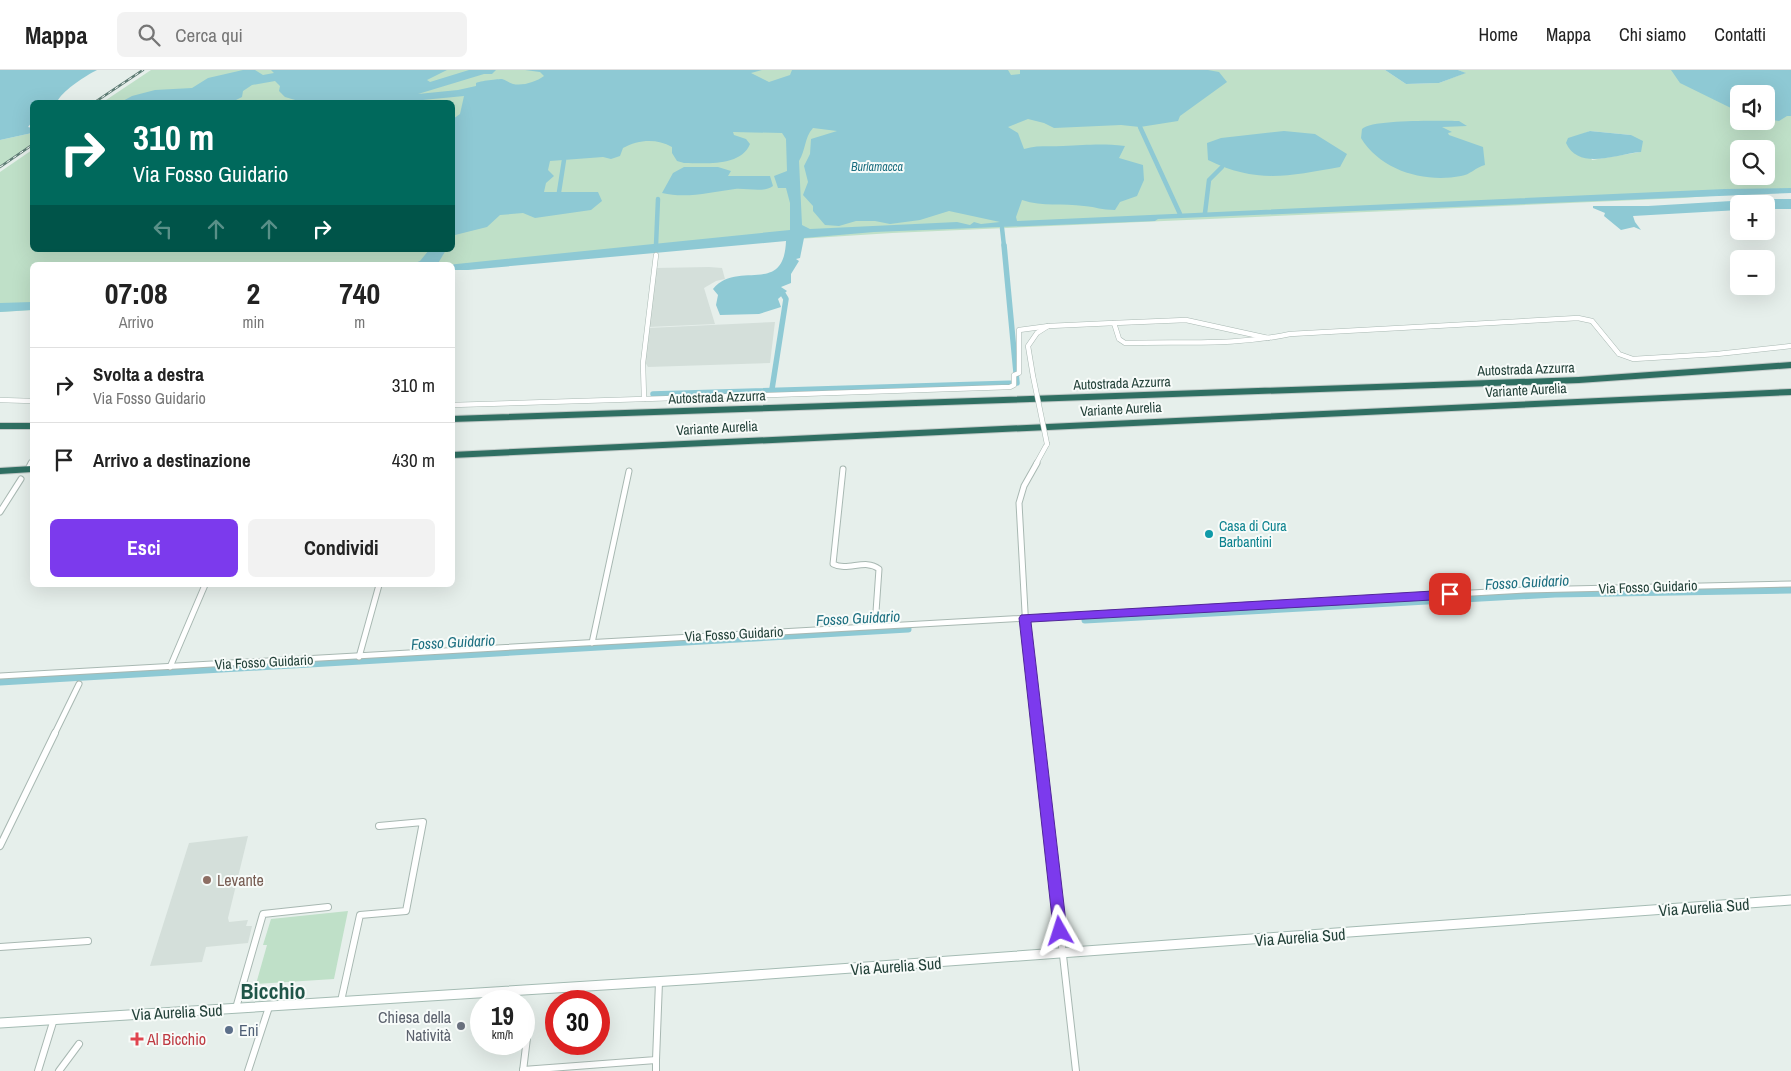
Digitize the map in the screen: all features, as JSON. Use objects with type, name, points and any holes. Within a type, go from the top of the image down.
[{"type":"highway","name":"Autostrada Azzurra","points":[[455,414],[1586,375],[1791,360]]},
{"type":"highway","name":"Autostrada Azzurra","points":[[455,419],[1579,380],[1791,365]]},
{"type":"highway","name":"Variante Aurelia","points":[[455,450],[1791,388]]},
{"type":"highway","name":"Variante Aurelia","points":[[455,454],[1791,392]]},
{"type":"highway","points":[[0,420],[30,420]]},
{"type":"highway","points":[[0,426],[30,426]]},
{"type":"highway","points":[[0,471],[30,470]]},
{"type":"highway","points":[[0,476],[30,470]]},
{"type":"main road","name":"Via Aurelia Sud","points":[[0,1023],[659,982],[1791,900]]},
{"type":"street","points":[[644,399],[643,363],[656,255]]},
{"type":"street","points":[[1114,323],[1119,339],[1130,344],[1187,341],[1216,344],[1290,334],[1578,318],[1592,321],[1619,354],[1634,358],[1717,354],[1791,346]]},
{"type":"street","points":[[455,405],[995,388],[1014,383],[1017,373],[1019,330],[1049,326],[1186,320],[1268,338]]},
{"type":"street","points":[[1049,326],[1037,333],[1028,346],[1046,444],[1024,486],[1019,503],[1025,618],[1076,1071]]},
{"type":"street","points":[[0,400],[30,401]]},
{"type":"street","points":[[843,470],[833,564],[841,568],[871,564],[879,569],[875,626]]},
{"type":"street","points":[[592,643],[629,471]]},
{"type":"street","points":[[0,512],[21,479]]},
{"type":"street","points":[[0,503],[6,502]]},
{"type":"street","name":"Via Fosso Guidario","points":[[0,676],[1524,590],[1791,584]]},
{"type":"street","points":[[170,667],[204,587]]},
{"type":"street","points":[[359,656],[378,587]]},
{"type":"street","points":[[0,846],[79,684]]},
{"type":"street","points":[[341,1002],[360,915],[406,911],[423,822],[380,826]]},
{"type":"street","points":[[236,1008],[263,914],[328,907]]},
{"type":"street","points":[[0,947],[88,941]]},
{"type":"street","points":[[656,1071],[659,982]]},
{"type":"street","points":[[248,1071],[269,1007]]},
{"type":"street","points":[[38,1071],[55,1019]]},
{"type":"street","points":[[59,1071],[79,1044]]},
{"type":"street","points":[[524,1055],[523,1070],[656,1060]]},
{"type":"shaded area","points":[[655,268],[722,268],[725,279],[716,281],[704,288],[715,324],[648,327]]},
{"type":"shaded area","points":[[775,322],[770,363],[648,367],[645,362],[648,328]]},
{"type":"shaded area","name":"Levante","points":[[248,836],[228,918],[229,922],[248,920],[246,926],[252,926],[248,943],[206,947],[202,962],[150,966],[189,843]]},
{"type":"green space","points":[[151,70],[1385,70],[1406,84],[1439,83],[1465,73],[1458,70],[1791,70],[1791,190],[1683,198],[892,233],[735,243],[455,269],[455,262],[30,262],[30,310],[0,312],[0,172],[30,151],[30,252],[455,252],[455,100],[106,100]],"holes":[[[1590,131],[1631,135],[1640,152],[1592,160],[1580,135]]]},
{"type":"green space","points":[[30,133],[30,145],[0,166],[0,140]]},
{"type":"green space","points":[[348,911],[334,979],[256,984],[267,945],[263,945],[271,919]]},
{"type":"water","points":[[0,70],[97,70],[70,87],[58,100],[30,100],[30,124],[28,127],[30,128],[30,133],[0,140]]},
{"type":"water","name":"Burlamacca","points":[[243,70],[255,70],[263,75],[274,73],[271,70],[447,70],[427,80],[430,82],[469,70],[496,70],[492,74],[484,74],[418,94],[458,90],[476,86],[478,82],[497,79],[513,84],[525,84],[544,76],[540,72],[525,70],[762,70],[751,73],[769,82],[790,75],[792,70],[1008,70],[1011,75],[1020,74],[1020,70],[1208,70],[1219,72],[1227,82],[1180,116],[1178,121],[1140,127],[1121,125],[1054,128],[1028,119],[1008,127],[1018,133],[1024,149],[1094,144],[1125,146],[1119,158],[1143,165],[1144,180],[1137,196],[1120,202],[1115,210],[1022,200],[1016,217],[1017,221],[1725,189],[1791,188],[1791,193],[1158,219],[1155,221],[874,232],[804,238],[800,258],[796,259],[799,261],[791,274],[791,283],[781,287],[787,291],[778,299],[781,307],[759,314],[720,315],[716,305],[718,295],[713,289],[723,281],[735,277],[769,273],[777,268],[783,258],[786,241],[468,270],[455,270],[455,264],[790,230],[790,203],[786,188],[778,188],[774,176],[787,171],[786,139],[782,133],[733,132],[734,135],[746,139],[750,144],[739,157],[721,162],[684,163],[677,161],[672,153],[672,147],[653,141],[635,143],[623,148],[620,156],[611,159],[603,157],[550,161],[548,170],[554,176],[546,183],[544,192],[598,192],[602,201],[591,210],[535,218],[523,213],[500,215],[487,227],[455,235],[455,118],[460,114],[464,96],[423,100],[295,100],[285,97],[279,91],[280,86],[275,81],[252,85],[243,91],[242,97],[236,100],[125,100],[132,96],[155,90],[192,88],[208,78]],"holes":[[[813,128],[837,131],[811,139],[810,154],[804,166],[808,182],[803,195],[813,206],[813,211],[825,225],[839,226],[856,221],[875,221],[890,224],[920,220],[949,211],[1000,222],[981,224],[974,222],[970,225],[957,222],[810,229],[802,225],[799,161],[806,140]]]},
{"type":"water","points":[[1385,70],[1458,70],[1466,73],[1439,83],[1406,84]]},
{"type":"water","points":[[1671,70],[1791,70],[1791,116],[1787,116],[1779,121],[1775,120],[1775,85],[1730,85],[1730,108],[1680,83]]},
{"type":"water","points":[[1408,121],[1459,121],[1467,126],[1442,127],[1452,132],[1448,133],[1449,135],[1483,147],[1485,165],[1461,176],[1433,178],[1405,172],[1380,159],[1361,138],[1362,129],[1379,124]]},
{"type":"water","points":[[1284,131],[1315,134],[1347,154],[1340,167],[1273,176],[1257,175],[1225,168],[1208,160],[1207,143],[1221,138]]},
{"type":"water","points":[[1590,131],[1631,135],[1643,141],[1641,152],[1589,159],[1572,152],[1566,143],[1568,138]]},
{"type":"water","points":[[684,167],[718,167],[731,171],[728,176],[770,176],[773,186],[765,189],[735,189],[689,195],[662,193],[673,173]]},
{"type":"water","points":[[1775,199],[1791,199],[1791,209],[1775,209]]},
{"type":"water","points":[[1730,201],[1730,211],[1633,216],[1641,230],[1634,227],[1621,230],[1604,216],[1605,213],[1593,208],[1593,206],[1648,206]]},
{"type":"water","points":[[427,252],[445,252],[439,262],[418,262]]},
{"type":"water","points":[[30,302],[30,310],[0,312],[0,303]]},
{"type":"waterway","points":[[1140,127],[1180,214]]},
{"type":"waterway","points":[[559,192],[564,160]]},
{"type":"waterway","points":[[1205,213],[1209,180],[1222,167]]},
{"type":"waterway","points":[[656,245],[658,199]]},
{"type":"waterway","points":[[1002,228],[1004,246]]},
{"type":"waterway","points":[[653,394],[1017,383],[1004,245]]},
{"type":"waterway","points":[[772,389],[786,299],[783,294]]},
{"type":"waterway","name":"Fosso Guidario","points":[[1085,620],[1555,594],[1791,590]]},
{"type":"waterway","name":"Fosso Guidario","points":[[0,682],[908,629]]},
{"type":"railway","points":[[98,100],[143,70]]},
{"type":"railway","points":[[0,167],[30,146]]},
{"type":"place","name":"Casa di Cura Barbantini","points":[[1209,534]]},
{"type":"place","name":"Levante","points":[[207,880]]},
{"type":"place","name":"Chiesa della Natività","points":[[461,1026]]},
{"type":"place","name":"Eni","points":[[229,1030]]},
{"type":"place","name":"Al Bicchio","points":[[137,1039]]},
{"type":"district","name":"Bicchio","points":[[273,991]]},
{"type":"route","points":[[1060,931],[1025,618],[1450,594]]}]
